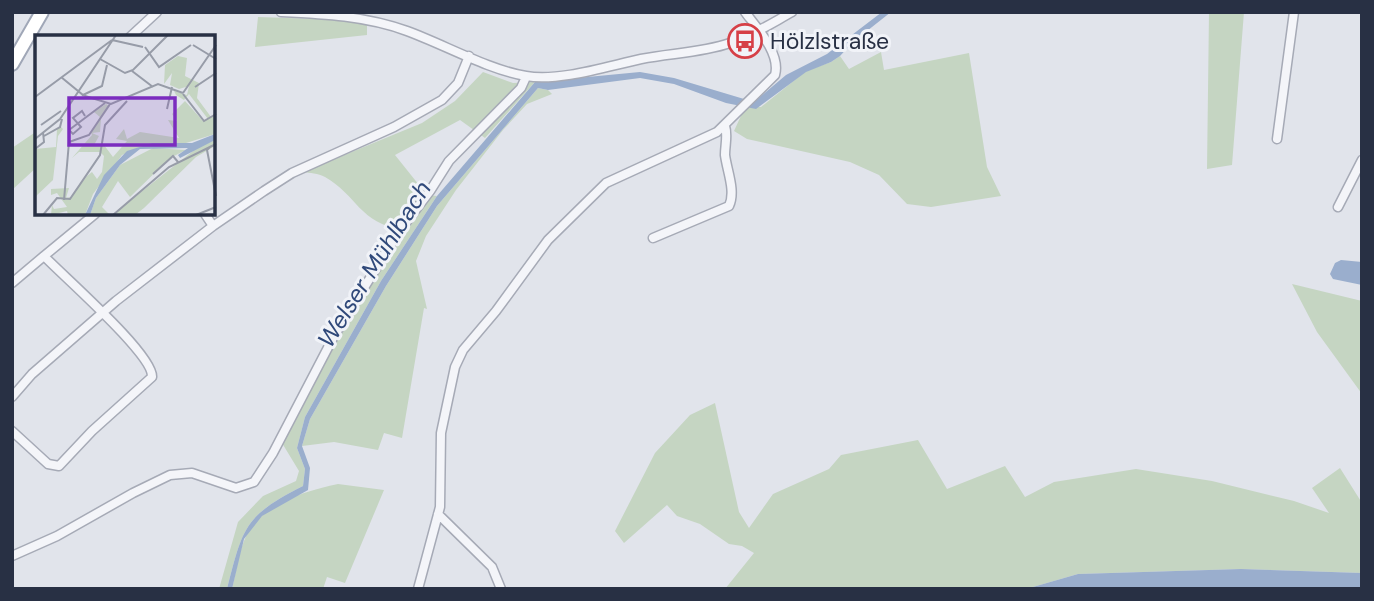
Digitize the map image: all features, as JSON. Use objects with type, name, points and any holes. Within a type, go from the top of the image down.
[{"type":"main road","points":[[12,64],[42,12]]},
{"type":"street","points":[[132,35],[157,12]]},
{"type":"street","points":[[281,12],[364,19],[404,30],[526,77],[600,69],[731,43],[792,12]]},
{"type":"street","points":[[418,589],[441,496],[441,433],[455,367],[468,343],[496,311],[548,240],[606,183],[709,137],[725,126],[775,75],[773,56],[745,12]]},
{"type":"street","points":[[1277,139],[1294,12]]},
{"type":"street","points":[[12,397],[32,374],[103,312],[213,226],[285,177],[409,120],[442,100],[458,83],[469,56]]},
{"type":"street","points":[[12,556],[57,536],[139,489],[170,475],[197,475],[236,488],[254,482],[273,453],[334,337],[398,233],[449,161],[521,88],[526,77]]},
{"type":"street","points":[[653,237],[729,206],[731,194],[725,153],[725,126]]},
{"type":"street","points":[[1338,207],[1362,160]]},
{"type":"street","points":[[12,283],[94,215]]},
{"type":"street","points":[[206,215],[213,226]]},
{"type":"street","points":[[12,431],[48,464],[59,466],[92,431],[150,380],[153,373],[149,364],[103,312],[44,256]]},
{"type":"street","points":[[438,514],[492,567],[501,589]]},
{"type":"green space","points":[[1209,12],[1244,12],[1232,165],[1207,169]]},
{"type":"green space","points":[[258,17],[347,20],[367,25],[367,35],[255,47]]},
{"type":"green space","points":[[881,52],[884,70],[969,53],[987,167],[1001,196],[931,207],[907,204],[879,175],[850,162],[747,139],[734,131],[745,107],[761,107],[806,71],[840,56],[849,69]]},
{"type":"green space","points":[[483,72],[513,83],[535,82],[485,138],[460,120],[395,155],[427,195],[437,196],[381,281],[305,417],[297,448],[305,469],[303,486],[283,496],[257,515],[237,551],[227,589],[219,589],[238,522],[263,496],[296,481],[299,471],[282,443],[333,345],[403,230],[367,215],[336,184],[325,177],[303,172],[422,123],[455,101]]},
{"type":"green space","points":[[538,88],[548,90],[552,94],[527,104],[503,130],[456,190],[426,236],[416,261],[427,309],[424,308],[402,438],[384,433],[378,450],[334,442],[302,446],[310,419],[386,286],[437,206]]},
{"type":"green space","points":[[35,132],[35,169],[12,190],[12,148]]},
{"type":"green space","points":[[1292,284],[1362,301],[1362,394],[1317,332]]},
{"type":"green space","points":[[715,403],[739,512],[749,528],[773,494],[829,469],[841,455],[918,440],[947,489],[1005,466],[1025,497],[1054,482],[1136,469],[1212,481],[1294,501],[1329,513],[1312,488],[1340,468],[1362,503],[1362,573],[1241,569],[1078,574],[1026,589],[725,589],[754,553],[742,546],[729,544],[700,524],[677,516],[667,505],[624,543],[615,531],[655,453],[690,415]]},
{"type":"green space","points":[[338,484],[384,490],[345,583],[327,577],[323,589],[232,589],[244,541],[260,518],[271,509],[297,496]]},
{"type":"water","points":[[882,12],[891,12],[853,42],[840,56],[806,72],[756,109],[726,103],[674,84],[640,78],[548,90],[538,88],[437,206],[386,286],[310,419],[302,446],[310,468],[308,490],[262,516],[244,539],[232,589],[227,589],[237,551],[257,515],[283,496],[303,486],[305,469],[297,448],[305,417],[381,281],[437,196],[535,82],[640,72],[674,78],[754,102],[786,75],[827,54]]},
{"type":"water","points":[[1341,260],[1362,262],[1362,285],[1333,279],[1330,274],[1335,263]]},
{"type":"water","points":[[1241,569],[1362,573],[1362,589],[1026,589],[1078,574]]},
{"type":"place","name":"Hölzlstraße","points":[[745,41]]},
{"type":"water label","name":"Welser Mühlbach","points":[[374,264]]}]
